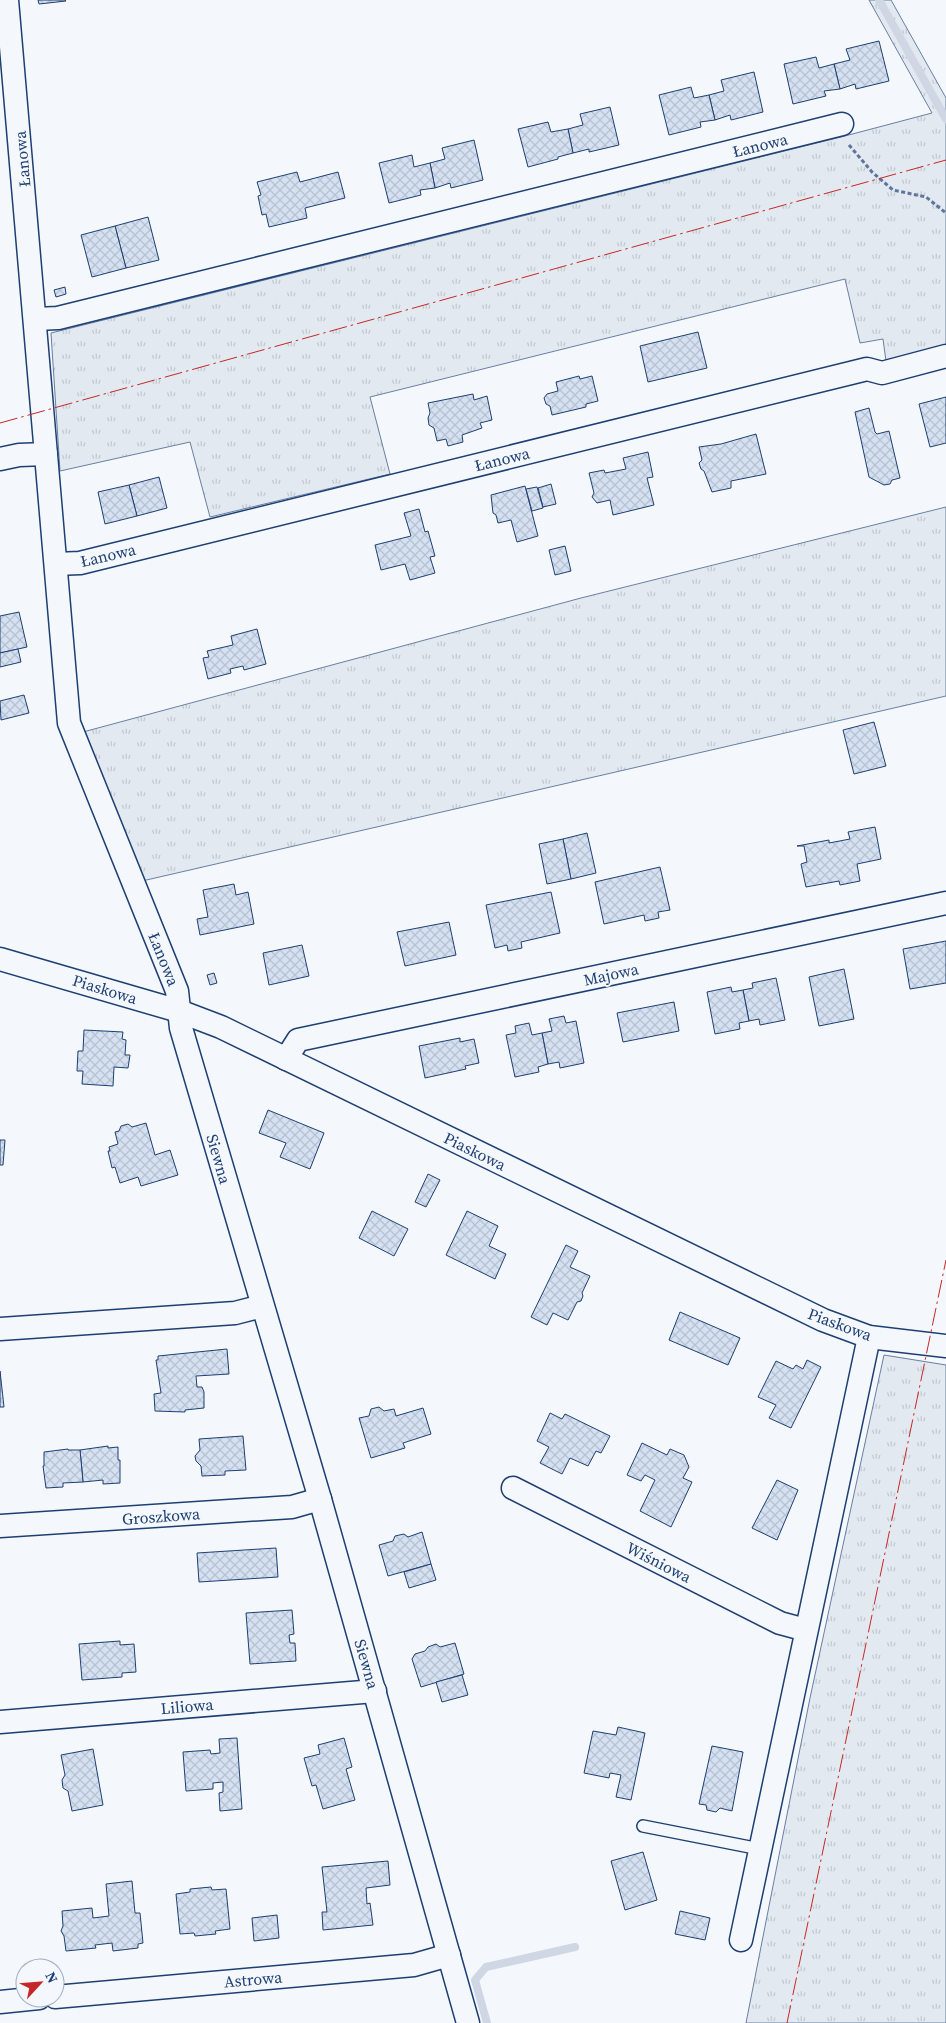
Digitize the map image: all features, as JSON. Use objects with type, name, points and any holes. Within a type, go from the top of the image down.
[{"type":"street","name":"Łanowa","points":[[7,0],[36,319],[69,723],[177,991],[179,1011]]},
{"type":"street","name":"Łanowa","points":[[36,319],[58,318],[835,126]]},
{"type":"street","name":"Łanowa","points":[[56,564],[80,562],[868,370],[882,373],[946,356]]},
{"type":"street","points":[[0,459],[19,454],[46,454]]},
{"type":"street","name":"Majowa","points":[[286,1059],[298,1040],[946,903]]},
{"type":"street","name":"Piaskowa","points":[[0,959],[179,1011],[221,1027],[823,1320],[869,1337],[946,1346]]},
{"type":"street","name":"Siewna","points":[[179,1011],[181,1028],[320,1499],[468,2023]]},
{"type":"street","points":[[0,1329],[235,1313],[262,1306]]},
{"type":"street","points":[[741,1940],[869,1337]]},
{"type":"street","name":"Wiśniowa","points":[[514,1488],[780,1623],[806,1630]]},
{"type":"street","name":"Groszkowa","points":[[0,1526],[292,1507],[320,1499]]},
{"type":"street","name":"Liliowa","points":[[0,1722],[375,1691]]},
{"type":"street","name":"Astrowa","points":[[65,1995],[414,1965],[449,1955]]},
{"type":"street","points":[[0,2002],[15,2000]]},
{"type":"lane","points":[[643,1826],[760,1849]]},
{"type":"path","points":[[835,126],[845,141],[872,172],[893,190],[926,197],[946,213]]},
{"type":"green space","points":[[869,0],[891,0],[946,98],[946,348],[886,361],[883,339],[860,343],[845,279],[370,397],[390,474],[210,517],[190,442],[60,471],[51,333],[932,113]]},
{"type":"green space","points":[[946,507],[946,696],[142,881],[83,732],[581,598]]},
{"type":"green space","points":[[884,1355],[946,1365],[946,2023],[746,2023],[810,1698]]},
{"type":"building","points":[[38,0],[65,0],[66,1],[39,4]]},
{"type":"building","points":[[879,41],[889,81],[856,89],[855,84],[840,89],[834,64],[850,60],[846,49]]},
{"type":"building","points":[[816,57],[819,68],[834,64],[840,89],[824,91],[826,96],[793,104],[784,64]]},
{"type":"building","points":[[754,72],[763,112],[731,120],[730,115],[715,120],[709,95],[724,91],[721,80]]},
{"type":"building","points":[[691,87],[694,98],[709,95],[715,120],[700,122],[701,127],[669,135],[659,95]]},
{"type":"building","points":[[610,107],[619,145],[589,152],[589,149],[573,153],[568,129],[583,125],[580,114]]},
{"type":"building","points":[[548,122],[551,132],[568,129],[573,153],[528,167],[518,129]]},
{"type":"building","points":[[474,140],[483,180],[451,188],[450,183],[435,188],[430,163],[445,159],[442,148]]},
{"type":"building","points":[[412,155],[414,167],[430,163],[435,188],[420,190],[421,195],[389,203],[379,163]]},
{"type":"building","points":[[297,172],[300,182],[338,172],[345,198],[305,208],[307,218],[269,227],[266,214],[262,215],[258,196],[261,195],[257,182]]},
{"type":"building","points":[[148,217],[159,260],[126,268],[115,226]]},
{"type":"building","points":[[115,226],[126,268],[92,277],[81,235]]},
{"type":"building","points":[[65,287],[66,294],[56,297],[54,290]]},
{"type":"building","points":[[698,332],[707,368],[648,382],[640,346]]},
{"type":"building","points":[[579,376],[580,379],[592,376],[598,401],[586,404],[586,407],[552,415],[550,406],[546,404],[544,398],[547,394],[558,391],[556,382]]},
{"type":"building","points":[[473,394],[474,400],[487,396],[492,420],[480,423],[482,428],[462,435],[463,442],[448,446],[446,439],[437,441],[434,428],[429,425],[428,418],[430,413],[428,403]]},
{"type":"building","points":[[946,397],[946,443],[930,447],[919,404]]},
{"type":"building","points":[[869,408],[875,432],[877,434],[889,431],[900,478],[892,480],[890,484],[884,485],[869,477],[855,412]]},
{"type":"building","points":[[756,434],[766,474],[731,481],[731,488],[712,492],[699,463],[702,460],[699,447],[721,444]]},
{"type":"building","points":[[648,452],[653,477],[647,478],[654,505],[613,515],[610,500],[597,503],[592,497],[594,493],[589,473],[604,470],[605,473],[626,469],[623,458]]},
{"type":"building","points":[[159,477],[167,508],[137,516],[129,485]]},
{"type":"building","points":[[551,484],[556,504],[543,507],[538,488]]},
{"type":"building","points":[[129,485],[137,516],[105,524],[98,492]]},
{"type":"building","points":[[525,486],[538,536],[517,542],[511,520],[498,523],[496,515],[493,513],[491,495]]},
{"type":"building","points":[[537,487],[543,508],[532,511],[526,489]]},
{"type":"building","points":[[419,509],[425,532],[428,531],[435,556],[430,557],[435,573],[410,580],[405,564],[381,570],[375,545],[411,536],[404,513]]},
{"type":"building","points":[[565,546],[571,571],[555,575],[549,550]]},
{"type":"building","points":[[19,612],[27,647],[0,653],[0,616]]},
{"type":"building","points":[[257,629],[266,664],[244,670],[243,666],[230,669],[231,673],[208,679],[203,658],[209,657],[207,651],[233,645],[231,636]]},
{"type":"building","points":[[18,649],[21,662],[0,667],[0,653]]},
{"type":"building","points":[[24,695],[29,713],[1,720],[0,701]]},
{"type":"building","points":[[874,722],[886,766],[854,774],[843,730]]},
{"type":"building","points":[[875,827],[881,859],[857,864],[860,881],[840,885],[839,881],[806,887],[801,864],[807,862],[804,846],[797,846],[829,840],[829,843],[850,839],[848,832]]},
{"type":"building","points":[[587,833],[596,873],[571,879],[563,839]]},
{"type":"building","points":[[563,839],[571,879],[547,884],[539,844]]},
{"type":"building","points":[[660,867],[670,910],[658,912],[659,918],[645,921],[644,915],[604,924],[595,882]]},
{"type":"building","points":[[234,884],[236,895],[248,892],[254,924],[200,935],[197,919],[208,917],[203,890]]},
{"type":"building","points":[[551,892],[560,933],[521,942],[522,948],[508,951],[507,945],[495,948],[486,905]]},
{"type":"building","points":[[449,922],[456,955],[405,966],[397,932]]},
{"type":"building","points":[[946,941],[946,983],[910,989],[903,949]]},
{"type":"building","points":[[302,945],[309,976],[269,985],[263,953]]},
{"type":"building","points":[[844,969],[854,1019],[819,1026],[809,977]]},
{"type":"building","points":[[214,973],[217,983],[210,985],[207,975]]},
{"type":"building","points":[[776,978],[785,1020],[760,1025],[759,1019],[749,1021],[743,990],[753,988],[752,983]]},
{"type":"building","points":[[731,987],[732,992],[743,990],[749,1021],[739,1023],[740,1029],[715,1034],[707,992]]},
{"type":"building","points":[[674,1002],[679,1031],[623,1042],[617,1013]]},
{"type":"building","points":[[564,1016],[566,1023],[576,1021],[584,1063],[560,1068],[559,1062],[548,1064],[542,1033],[552,1031],[549,1019]]},
{"type":"building","points":[[529,1023],[532,1035],[542,1033],[548,1064],[538,1067],[539,1072],[515,1077],[506,1035],[516,1033],[515,1026]]},
{"type":"building","points":[[84,1030],[123,1032],[122,1039],[126,1040],[125,1055],[130,1055],[128,1068],[114,1067],[113,1086],[82,1084],[83,1071],[77,1071],[78,1051],[83,1051]]},
{"type":"building","points":[[460,1038],[460,1042],[474,1039],[479,1063],[465,1066],[466,1069],[425,1078],[419,1046]]},
{"type":"building","points":[[268,1110],[324,1133],[310,1169],[280,1157],[286,1143],[259,1133]]},
{"type":"building","points":[[146,1123],[155,1155],[170,1150],[178,1175],[141,1186],[138,1177],[120,1183],[115,1167],[112,1168],[108,1151],[110,1151],[109,1147],[118,1144],[115,1132],[119,1131],[121,1126],[128,1124],[132,1127]]},
{"type":"building","points":[[0,1140],[5,1140],[3,1165],[0,1165]]},
{"type":"building","points":[[428,1174],[440,1180],[426,1207],[415,1202]]},
{"type":"building","points":[[372,1211],[408,1229],[394,1256],[359,1238]]},
{"type":"building","points":[[467,1211],[498,1226],[489,1246],[506,1254],[495,1279],[446,1255]]},
{"type":"building","points":[[566,1245],[578,1251],[570,1267],[590,1276],[582,1293],[581,1301],[577,1302],[568,1320],[553,1313],[547,1325],[531,1317]]},
{"type":"building","points":[[680,1312],[740,1338],[728,1365],[669,1340]]},
{"type":"building","points":[[227,1349],[229,1374],[196,1376],[197,1387],[202,1387],[204,1392],[204,1408],[185,1410],[185,1412],[155,1411],[154,1394],[161,1393],[156,1360],[158,1360],[158,1356]]},
{"type":"building","points":[[807,1360],[821,1367],[791,1428],[769,1418],[776,1405],[758,1397],[776,1361],[793,1369],[796,1365],[803,1369]]},
{"type":"building","points":[[0,1371],[4,1407],[0,1407]]},
{"type":"building","points":[[379,1407],[384,1411],[394,1409],[396,1416],[423,1408],[431,1434],[403,1443],[405,1448],[371,1458],[359,1418],[369,1416],[371,1409]]},
{"type":"building","points":[[550,1413],[562,1419],[565,1414],[610,1436],[601,1453],[596,1451],[588,1466],[570,1458],[562,1474],[540,1463],[549,1447],[537,1441]]},
{"type":"building","points":[[243,1436],[246,1470],[225,1471],[225,1475],[202,1476],[201,1466],[196,1461],[195,1456],[200,1450],[199,1439]]},
{"type":"building","points":[[642,1443],[667,1455],[670,1449],[684,1455],[689,1467],[683,1478],[692,1482],[671,1527],[640,1511],[655,1480],[645,1475],[641,1481],[627,1475]]},
{"type":"building","points":[[108,1446],[108,1448],[118,1447],[120,1483],[103,1484],[103,1480],[83,1482],[80,1450]]},
{"type":"building","points":[[68,1449],[80,1450],[83,1482],[63,1483],[63,1487],[46,1488],[43,1466],[44,1452]]},
{"type":"building","points":[[777,1480],[798,1490],[777,1540],[752,1528]]},
{"type":"building","points":[[422,1532],[431,1564],[388,1576],[379,1545],[393,1541],[395,1536],[404,1534],[408,1537]]},
{"type":"building","points":[[276,1548],[278,1577],[199,1582],[197,1553]]},
{"type":"building","points":[[431,1564],[436,1580],[409,1588],[404,1572]]},
{"type":"building","points":[[292,1610],[294,1634],[289,1635],[290,1643],[295,1643],[296,1661],[250,1664],[246,1613]]},
{"type":"building","points":[[120,1641],[120,1645],[134,1644],[136,1672],[122,1673],[122,1677],[82,1680],[79,1644]]},
{"type":"building","points":[[455,1643],[464,1674],[421,1687],[412,1659],[415,1654],[425,1651],[428,1647],[436,1644],[440,1647]]},
{"type":"building","points":[[462,1675],[468,1695],[442,1702],[436,1682]]},
{"type":"building","points":[[618,1727],[645,1733],[631,1800],[616,1797],[621,1775],[610,1773],[609,1778],[584,1773],[593,1731],[616,1735]]},
{"type":"building","points":[[237,1738],[242,1809],[220,1811],[219,1793],[223,1792],[223,1782],[213,1783],[213,1789],[186,1791],[183,1752],[210,1750],[211,1754],[220,1753],[219,1739]]},
{"type":"building","points":[[344,1738],[352,1767],[346,1769],[355,1800],[323,1809],[316,1785],[312,1786],[304,1758],[320,1754],[318,1745]]},
{"type":"building","points":[[712,1746],[743,1752],[732,1811],[720,1808],[716,1812],[707,1810],[706,1805],[699,1804]]},
{"type":"building","points":[[93,1749],[103,1805],[72,1811],[68,1791],[63,1788],[62,1780],[65,1775],[61,1755]]},
{"type":"building","points":[[643,1852],[657,1900],[625,1910],[611,1861]]},
{"type":"building","points":[[388,1861],[390,1885],[366,1888],[367,1904],[370,1903],[373,1925],[323,1930],[322,1912],[327,1912],[322,1867]]},
{"type":"building","points":[[132,1881],[135,1913],[140,1913],[143,1943],[138,1944],[138,1948],[113,1951],[112,1943],[95,1945],[96,1948],[66,1951],[64,1936],[61,1931],[63,1926],[62,1911],[92,1908],[93,1918],[109,1916],[106,1884]]},
{"type":"building","points":[[211,1887],[212,1890],[226,1889],[230,1929],[215,1931],[216,1934],[195,1936],[194,1933],[180,1934],[176,1894],[190,1892],[190,1889]]},
{"type":"building","points":[[680,1911],[710,1918],[705,1940],[675,1934]]},
{"type":"building","points":[[277,1915],[279,1938],[254,1941],[252,1918]]},
{"type":"waterway","points":[[879,0],[946,119]]},
{"type":"waterway","points":[[487,2023],[475,1980],[486,1967],[575,1947]]},
{"type":"power","points":[[0,423],[946,160]]},
{"type":"power","points":[[787,2023],[946,1260]]}]
